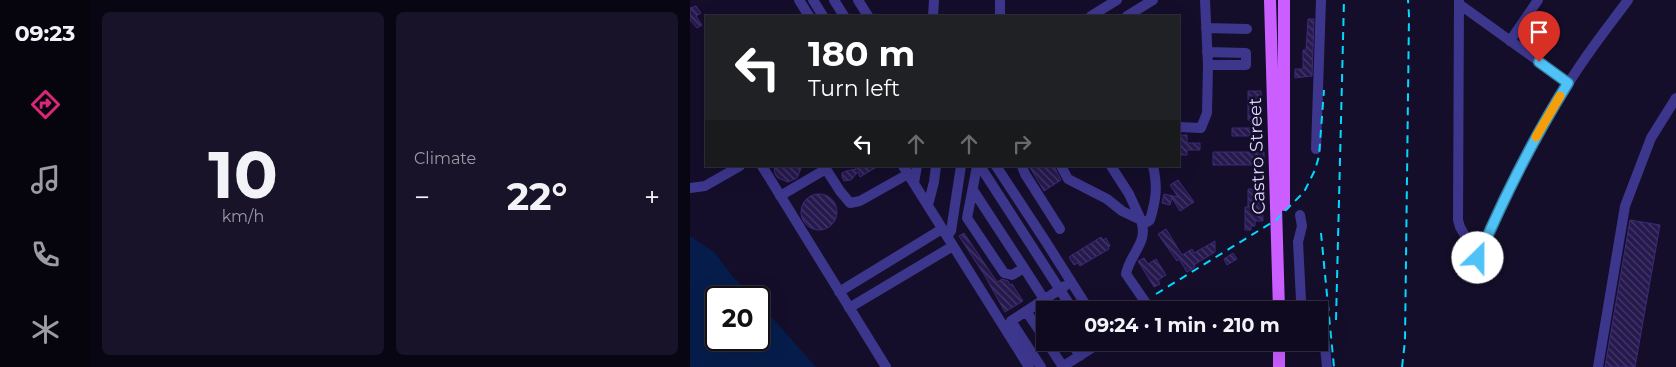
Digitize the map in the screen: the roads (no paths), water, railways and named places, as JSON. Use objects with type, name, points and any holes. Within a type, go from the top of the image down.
[{"type":"main road","name":"Castro Street","points":[[1270,0],[1279,301]]},
{"type":"main road","name":"Castro Street","points":[[1284,0],[1285,301]]},
{"type":"main road","points":[[1279,367],[1280,351]]},
{"type":"main road","points":[[1286,351],[1286,367]]},
{"type":"street","points":[[799,0],[808,15]]},
{"type":"street","points":[[814,0],[822,15]]},
{"type":"street","points":[[834,0],[843,15]]},
{"type":"street","points":[[858,0],[867,15]]},
{"type":"street","points":[[933,15],[934,0]]},
{"type":"street","points":[[1000,0],[1000,15]]},
{"type":"street","points":[[1093,15],[1117,0]]},
{"type":"street","points":[[1129,15],[1152,0]]},
{"type":"street","points":[[1180,127],[1201,128],[1207,113],[1208,65],[1204,0]]},
{"type":"street","points":[[1316,149],[1321,0]]},
{"type":"street","points":[[1510,41],[1538,0]]},
{"type":"street","points":[[1459,2],[1458,220],[1478,258],[1519,168],[1568,83],[1628,0]]},
{"type":"street","points":[[1459,2],[1568,83]]},
{"type":"street","points":[[1206,28],[1247,29]]},
{"type":"street","points":[[1207,52],[1246,53],[1246,65],[1208,65]]},
{"type":"street","points":[[1598,367],[1625,206],[1651,138],[1676,98]]},
{"type":"street","points":[[690,188],[705,186],[738,167]]},
{"type":"street","points":[[763,167],[886,367]]},
{"type":"street","points":[[914,183],[917,167]]},
{"type":"street","points":[[928,206],[936,167]]},
{"type":"street","points":[[840,292],[944,232],[951,231],[961,167]]},
{"type":"street","points":[[979,167],[967,218],[1004,273],[1012,274],[1024,268]]},
{"type":"street","points":[[980,167],[1067,301]]},
{"type":"street","points":[[997,167],[1084,301]]},
{"type":"street","points":[[1022,167],[1060,229]]},
{"type":"street","points":[[1062,167],[1068,179],[1107,199],[1122,211],[1147,222],[1150,220],[1154,206],[1157,184],[1153,167]]},
{"type":"street","points":[[1112,167],[1129,194],[1145,230],[1140,244],[1128,264],[1126,274],[1145,301]]},
{"type":"street","points":[[780,196],[825,168],[850,203],[860,201],[905,170],[1029,367]]},
{"type":"street","points":[[973,190],[1044,300]]},
{"type":"street","points":[[1300,215],[1302,226],[1298,242],[1301,301]]},
{"type":"street","points":[[850,308],[953,246]]},
{"type":"street","points":[[1040,367],[1011,321],[1072,282]]},
{"type":"street","points":[[1026,311],[1036,326]]},
{"type":"street","points":[[1053,351],[1063,367],[1087,351]]},
{"type":"street","points":[[1077,351],[1080,356]]},
{"type":"street","points":[[1325,351],[1327,367]]},
{"type":"water","points":[[690,236],[714,252],[742,286],[705,286],[705,351],[770,351],[770,315],[816,367],[690,367]]},
{"type":"railway","points":[[1336,320],[1344,0]]},
{"type":"railway","points":[[1402,367],[1405,341],[1408,0]]},
{"type":"railway","points":[[1156,294],[1276,220],[1304,192],[1315,170],[1319,156],[1324,90]]},
{"type":"railway","points":[[1321,233],[1334,367]]}]
